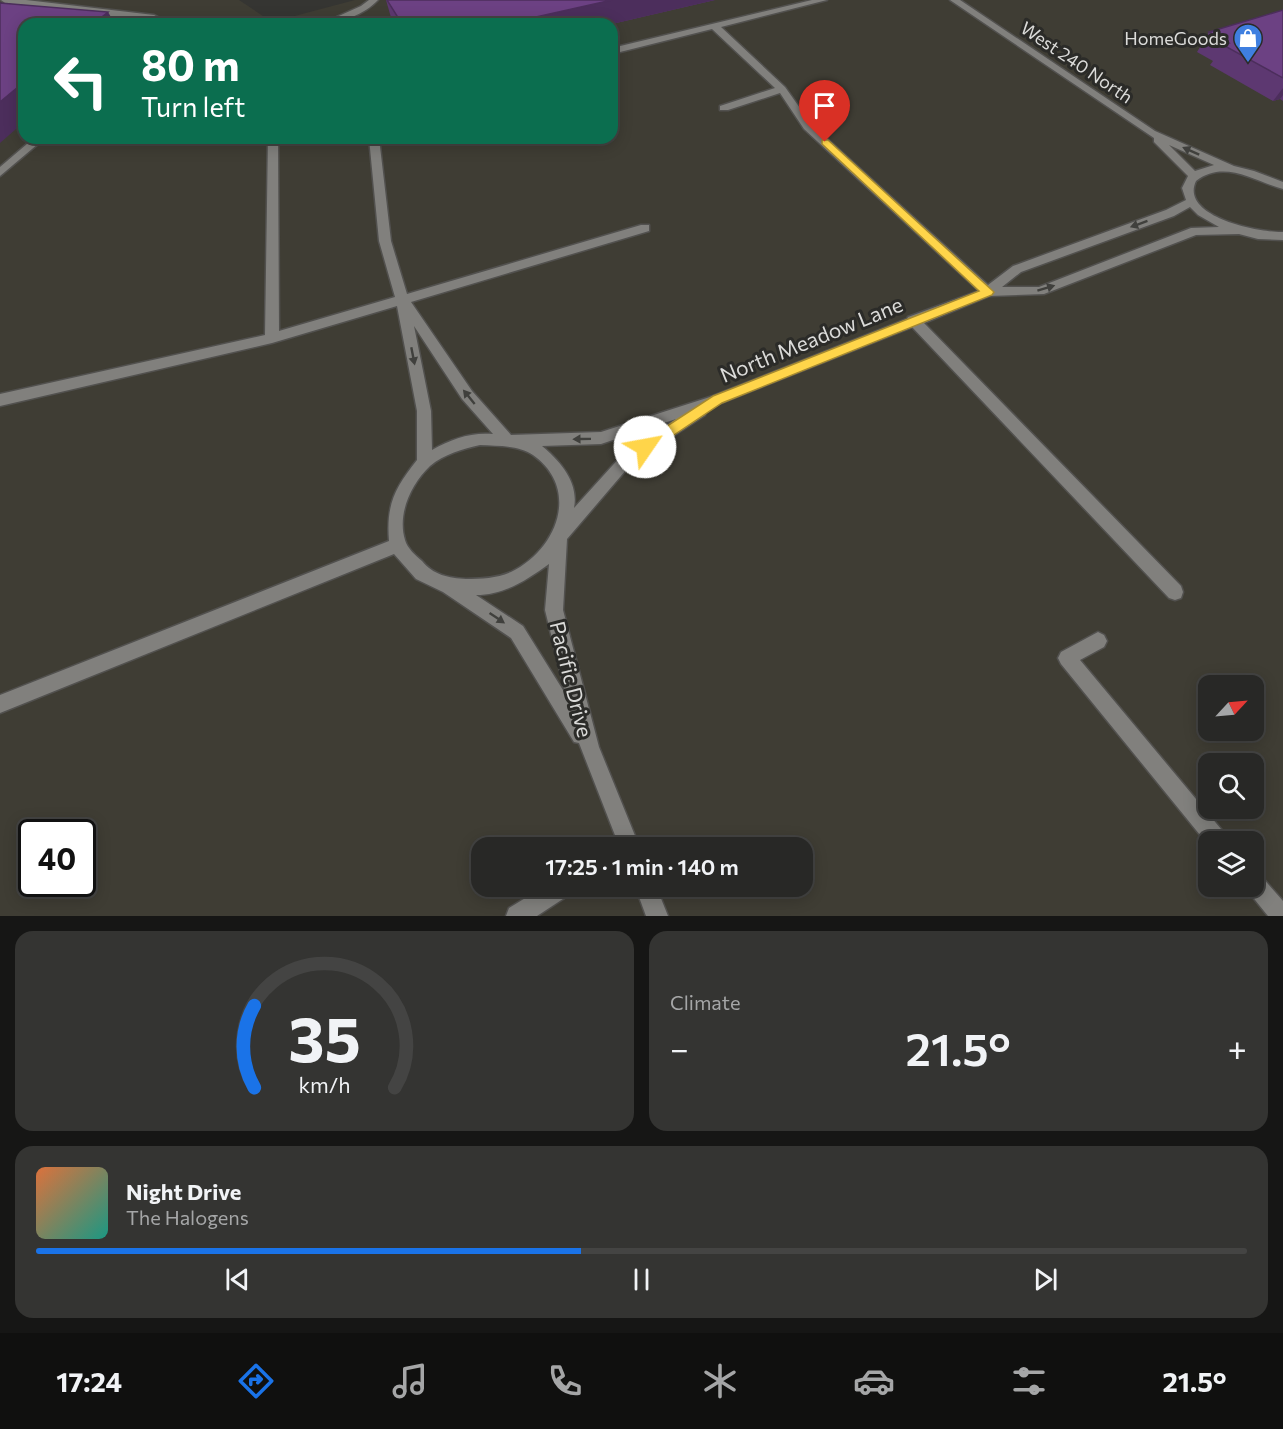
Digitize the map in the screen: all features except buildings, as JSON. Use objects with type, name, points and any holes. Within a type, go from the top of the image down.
[{"type":"street","points":[[5,0],[154,18]]},
{"type":"street","points":[[340,18],[364,8],[374,0]]},
{"type":"street","points":[[618,50],[823,0]]},
{"type":"street","name":"West 240 North","points":[[954,0],[1151,133],[1231,169]]},
{"type":"street","points":[[714,26],[782,89],[808,127],[988,292]]},
{"type":"street","points":[[724,108],[782,89]]},
{"type":"street","name":"West 240 North","points":[[1151,133],[1194,176]]},
{"type":"street","points":[[0,172],[33,144]]},
{"type":"street","points":[[272,338],[273,144]]},
{"type":"street","points":[[375,144],[385,241],[402,298],[424,411],[425,462]]},
{"type":"street","points":[[1281,238],[1238,231],[1203,212],[1188,192],[1189,183],[1194,176],[1216,169],[1231,169],[1269,179],[1283,186]]},
{"type":"street","points":[[1269,179],[1283,176]]},
{"type":"street","name":"North Meadow Lane","points":[[511,441],[601,438],[718,400],[913,320],[988,292],[1017,269],[1170,213],[1193,201]]},
{"type":"street","points":[[0,400],[272,338],[645,228]]},
{"type":"street","name":"North Meadow Lane","points":[[988,292],[1040,291],[1195,231],[1238,231]]},
{"type":"street","points":[[402,298],[466,396],[511,441]]},
{"type":"street","points":[[913,320],[1175,592]]},
{"type":"street","name":"North Meadow Lane","points":[[561,534],[627,459],[718,400]]},
{"type":"street","points":[[480,439],[511,441],[538,451],[562,476],[568,500],[561,534],[545,557],[516,578],[485,587],[449,585],[422,574],[397,546],[395,522],[400,496],[407,483],[425,462],[452,446],[480,439]]},
{"type":"street","name":"Pacific Drive","points":[[561,534],[554,610],[589,747]]},
{"type":"street","points":[[0,704],[397,546]]},
{"type":"street","name":"Pacific Drive","points":[[449,585],[517,632],[589,747]]},
{"type":"street","points":[[1098,641],[1067,658],[1210,831]]},
{"type":"street","points":[[589,747],[626,837]]},
{"type":"street","points":[[1264,895],[1282,916]]},
{"type":"street","points":[[517,916],[547,897]]},
{"type":"street","points":[[649,897],[657,916]]},
{"type":"shaded area","points":[[0,0],[239,0],[266,18],[18,18],[18,144],[618,144],[618,18],[287,18],[355,0],[1283,0],[1283,916],[0,916]]},
{"type":"place","name":"HomeGoods","points":[[1248,64]]},
{"type":"route","points":[[645,447],[718,400],[913,320],[988,292],[825,142]]}]
